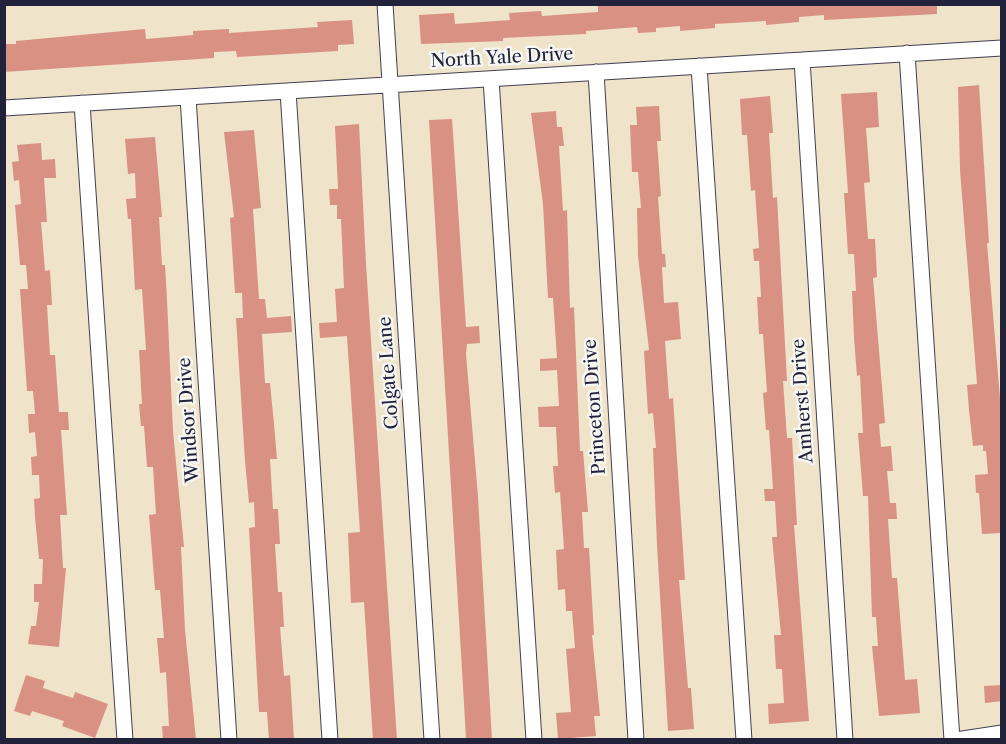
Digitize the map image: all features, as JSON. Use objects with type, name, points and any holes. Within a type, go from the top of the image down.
[{"type":"street","name":"Colgate Lane","points":[[385,4],[432,740]]},
{"type":"street","name":"North Yale Drive","points":[[4,108],[1002,48]]},
{"type":"street","points":[[907,53],[952,740]]},
{"type":"street","name":"Amherst Drive","points":[[802,60],[845,740]]},
{"type":"street","points":[[699,66],[744,740]]},
{"type":"street","name":"Princeton Drive","points":[[596,72],[636,740]]},
{"type":"street","points":[[491,79],[534,740]]},
{"type":"street","points":[[288,91],[330,740]]},
{"type":"street","name":"Windsor Drive","points":[[188,97],[229,740]]},
{"type":"street","points":[[82,104],[125,740]]},
{"type":"street","points":[[956,740],[1002,734]]},
{"type":"building","points":[[598,4],[937,4],[937,14],[824,20],[824,15],[799,17],[799,22],[766,25],[766,21],[715,24],[715,28],[680,31],[680,26],[656,28],[656,32],[638,33],[637,27],[586,31],[586,34],[503,38],[503,41],[421,44],[419,15],[454,13],[455,24],[510,20],[509,13],[541,11],[542,16],[598,12]]},
{"type":"building","points":[[352,20],[354,44],[338,45],[338,51],[237,57],[236,51],[214,52],[214,58],[4,72],[4,44],[16,44],[16,41],[145,29],[146,39],[193,35],[193,31],[229,29],[229,33],[318,27],[317,22]]},
{"type":"building","points":[[979,85],[989,243],[987,243],[1002,422],[1002,533],[982,534],[979,493],[976,493],[975,475],[988,474],[986,451],[983,451],[983,445],[973,446],[967,385],[977,384],[960,170],[958,87]]},
{"type":"building","points":[[877,92],[879,127],[866,128],[870,182],[864,183],[868,239],[875,239],[877,277],[873,278],[885,423],[879,424],[881,447],[891,446],[893,471],[887,471],[890,503],[896,503],[897,519],[888,519],[892,578],[897,578],[905,680],[917,679],[920,713],[879,716],[872,646],[878,646],[876,617],[872,617],[868,496],[863,496],[858,433],[863,433],[860,375],[857,376],[854,338],[852,291],[856,291],[854,254],[848,254],[844,193],[848,193],[841,94]]},
{"type":"building","points":[[770,96],[773,133],[769,133],[773,198],[777,197],[787,381],[783,381],[787,438],[792,438],[797,525],[794,525],[809,721],[769,724],[768,704],[784,703],[782,669],[776,669],[774,635],[781,635],[772,537],[777,537],[775,501],[765,501],[764,489],[773,489],[769,430],[766,430],[763,393],[767,392],[763,334],[759,334],[757,297],[761,297],[759,261],[754,261],[753,249],[759,248],[755,190],[751,191],[747,135],[742,135],[740,99]]},
{"type":"building","points":[[659,106],[661,141],[657,141],[661,196],[658,197],[662,254],[665,254],[666,267],[662,267],[664,303],[678,302],[681,339],[665,341],[669,399],[673,398],[685,580],[679,580],[688,688],[691,688],[694,729],[668,731],[657,545],[653,448],[656,448],[653,413],[648,414],[644,351],[649,350],[638,256],[637,208],[641,208],[638,172],[632,172],[630,125],[637,125],[636,107]]},
{"type":"building","points":[[556,111],[557,127],[562,127],[564,146],[559,146],[563,211],[567,210],[570,308],[574,307],[580,451],[583,451],[588,512],[582,512],[584,548],[589,548],[594,635],[592,635],[600,716],[594,716],[596,736],[558,739],[556,713],[571,712],[566,649],[575,648],[572,611],[566,611],[565,589],[558,590],[556,550],[564,549],[560,492],[555,493],[553,466],[558,466],[556,427],[539,427],[538,407],[559,406],[557,370],[540,371],[540,359],[557,358],[553,298],[548,298],[543,204],[531,113]]},
{"type":"building","points":[[452,119],[466,327],[479,326],[480,343],[467,344],[466,354],[478,497],[492,740],[466,740],[429,120]]},
{"type":"building","points":[[359,124],[397,740],[373,740],[364,602],[351,603],[348,533],[360,532],[347,336],[320,338],[319,323],[337,322],[335,289],[344,288],[341,219],[337,219],[337,205],[330,205],[329,189],[338,189],[335,126]]},
{"type":"building","points":[[254,130],[261,208],[253,209],[259,299],[265,299],[267,318],[291,316],[292,332],[262,334],[265,383],[270,383],[277,459],[270,459],[273,509],[278,509],[280,544],[275,544],[278,592],[282,592],[284,627],[280,627],[284,676],[290,675],[294,740],[269,740],[267,712],[259,712],[249,528],[255,527],[254,502],[249,503],[236,318],[243,318],[242,293],[235,293],[230,218],[234,217],[224,132]]},
{"type":"building","points":[[155,137],[162,217],[159,217],[162,265],[165,265],[173,431],[184,547],[181,547],[185,630],[196,740],[163,740],[162,726],[169,726],[166,672],[160,673],[157,638],[164,638],[160,590],[155,590],[149,515],[156,514],[153,467],[147,467],[144,426],[141,426],[139,404],[142,404],[139,350],[146,350],[142,289],[135,290],[131,219],[128,219],[126,199],[136,198],[135,173],[128,174],[125,139]]},
{"type":"building","points":[[41,143],[42,160],[55,159],[56,178],[44,178],[47,222],[41,222],[45,271],[50,270],[52,305],[47,305],[50,355],[55,355],[59,412],[68,412],[69,430],[61,430],[67,515],[60,515],[63,568],[66,568],[59,647],[28,644],[31,626],[36,626],[39,602],[34,602],[34,584],[42,584],[43,559],[39,559],[35,517],[34,499],[40,498],[39,475],[32,475],[31,457],[37,456],[35,432],[29,433],[28,414],[35,414],[33,391],[27,391],[20,289],[28,289],[26,265],[20,265],[15,205],[21,204],[19,180],[14,181],[12,162],[19,161],[17,145]]},
{"type":"building","points":[[26,675],[45,681],[43,688],[73,698],[75,692],[108,704],[95,738],[62,726],[64,721],[32,711],[30,716],[14,711]]},
{"type":"building","points":[[1002,685],[1002,701],[985,703],[984,686]]}]
